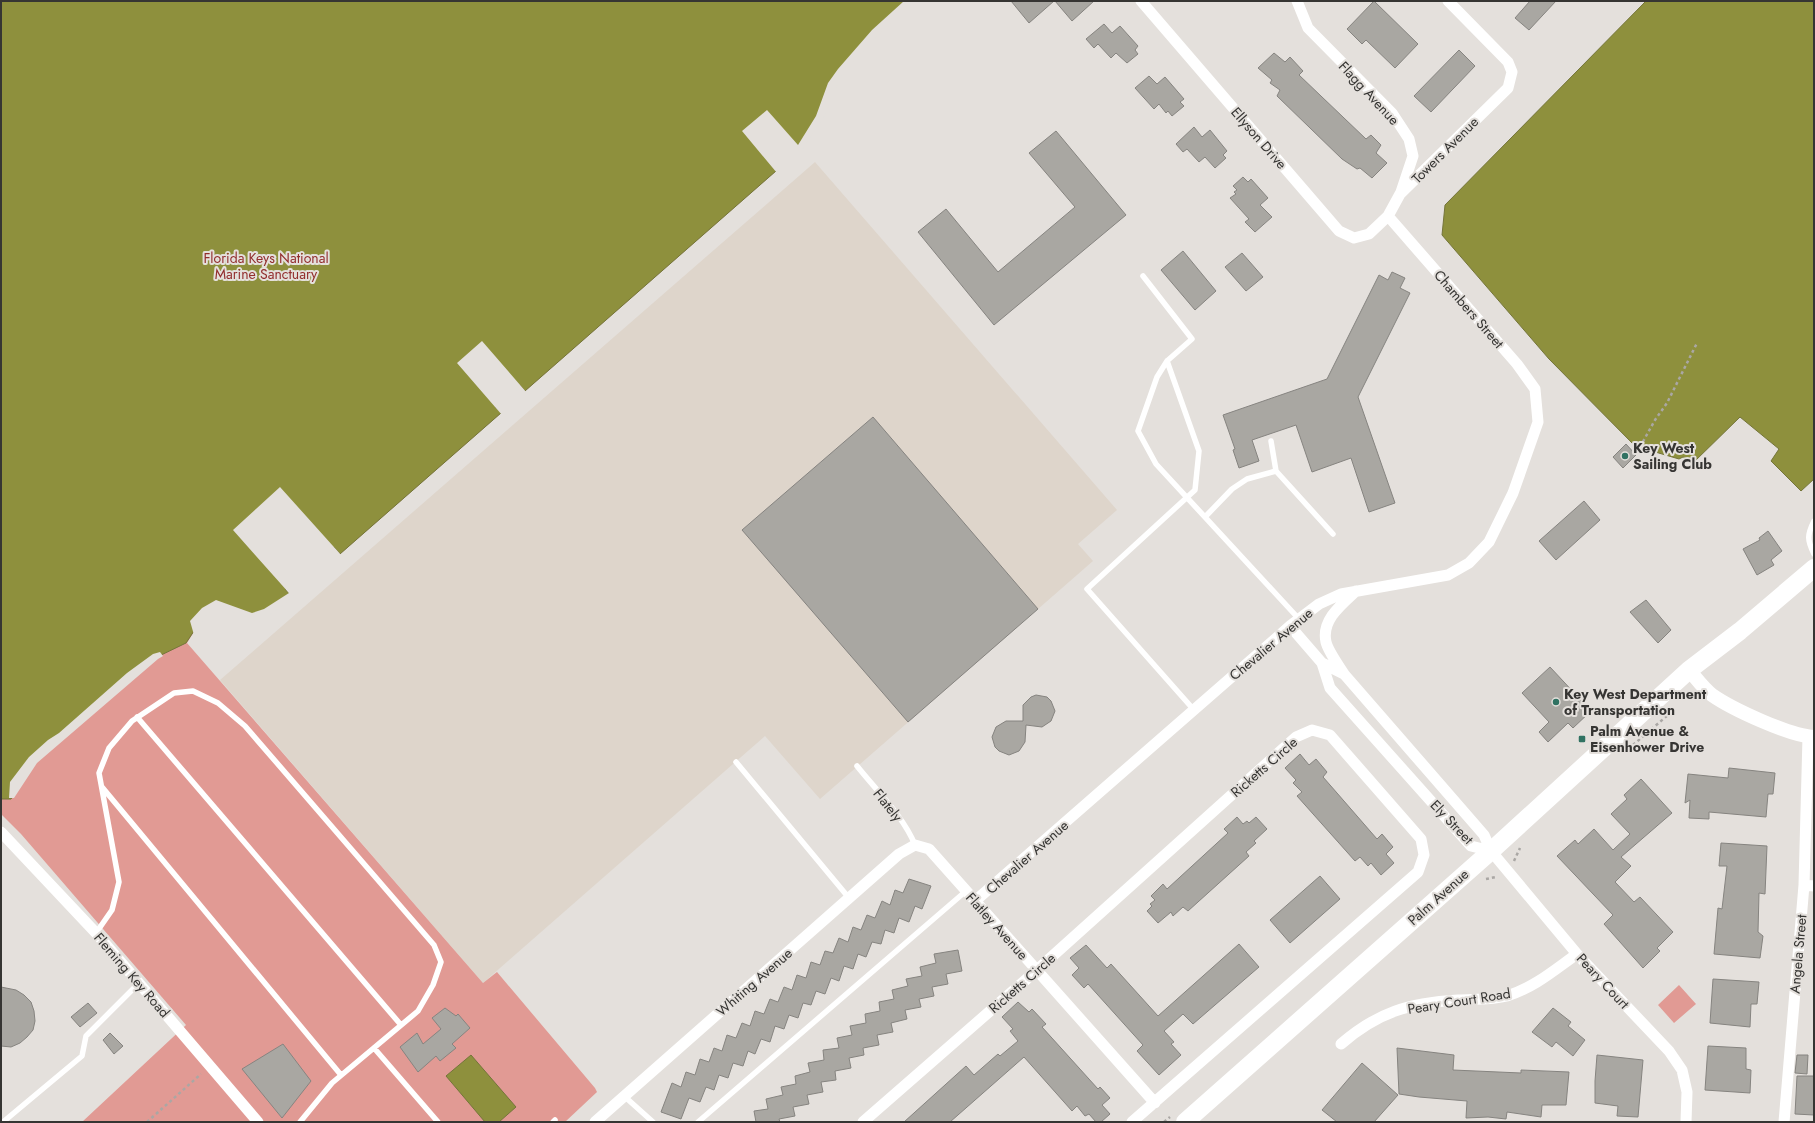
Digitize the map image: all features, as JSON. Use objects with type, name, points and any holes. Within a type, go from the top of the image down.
[{"type":"main road","name":"Palm Avenue","points":[[1184,1122],[1491,851],[1689,670],[1740,631],[1814,568]]},
{"type":"street","name":"Ellyson Drive","points":[[1141,1],[1339,232],[1354,238],[1369,234],[1388,216]]},
{"type":"street","name":"Flagg Avenue","points":[[1297,1],[1308,28],[1392,113],[1409,139],[1413,156],[1400,194]]},
{"type":"street","name":"Towers Avenue","points":[[1388,216],[1400,194],[1508,88],[1512,72],[1508,62],[1448,1]]},
{"type":"street","name":"Chambers Street","points":[[1388,216],[1517,364],[1535,389],[1538,409]]},
{"type":"street","name":"Chevalier Avenue","points":[[975,901],[1194,710],[1319,604],[1341,594],[1448,576],[1469,563],[1489,542],[1513,493],[1538,422],[1538,409]]},
{"type":"street","name":"Ely Street","points":[[1356,591],[1333,613],[1327,625],[1326,642],[1344,674],[1484,835],[1491,851]]},
{"type":"street","name":"Ely Street","points":[[1295,623],[1322,663],[1330,688],[1471,846],[1491,851]]},
{"type":"street","name":"Ely Street","points":[[1322,663],[1344,674]]},
{"type":"street","points":[[1689,670],[1712,695],[1756,718],[1811,737]]},
{"type":"street","name":"Ricketts Circle","points":[[863,1122],[1037,970],[1296,737],[1312,730],[1330,736],[1421,839],[1424,855],[1418,872],[1132,1122]]},
{"type":"street","points":[[1382,746],[1396,733]]},
{"type":"street","name":"Angela Street","points":[[1784,1122],[1809,886],[1811,737]]},
{"type":"street","points":[[1438,809],[1452,798]]},
{"type":"street","name":"Fleming Key Road","points":[[1,832],[96,933],[258,1122]]},
{"type":"street","name":"Flatley Avenue","points":[[915,845],[928,848],[1155,1103]]},
{"type":"street","name":"Whiting Avenue","points":[[595,1122],[899,854],[915,845]]},
{"type":"street","name":"Peary Court","points":[[1491,851],[1577,954],[1670,1051],[1682,1070],[1687,1092],[1686,1122]]},
{"type":"street","name":"Peary Court Road","points":[[1341,1044],[1360,1028],[1384,1015],[1409,1007],[1434,1002],[1505,996],[1537,983],[1577,954]]},
{"type":"lane","points":[[1143,276],[1192,339],[1167,361],[1157,377],[1138,431],[1156,464],[1205,517],[1295,623]]},
{"type":"lane","points":[[1167,361],[1199,451],[1195,490],[1087,589],[1194,710]]},
{"type":"lane","points":[[1271,441],[1276,471],[1333,534]]},
{"type":"lane","points":[[1205,517],[1232,489],[1247,479],[1276,471]]},
{"type":"lane","points":[[1814,521],[1808,533],[1809,544],[1814,554]]},
{"type":"lane","points":[[96,933],[112,910],[119,882],[100,772],[109,748],[132,720],[174,693],[193,691],[218,703],[245,726],[434,945],[440,962],[434,985],[418,1011],[332,1083],[300,1122]]},
{"type":"lane","points":[[138,717],[401,1025]]},
{"type":"lane","points":[[736,762],[849,898]]},
{"type":"lane","name":"Flately","points":[[857,766],[901,820],[911,834],[915,845]]},
{"type":"lane","points":[[102,787],[341,1075]]},
{"type":"lane","points":[[698,1122],[966,891]]},
{"type":"lane","points":[[2,1122],[82,1056],[86,1036],[139,983]]},
{"type":"lane","points":[[374,1048],[438,1122]]},
{"type":"lane","points":[[624,1096],[653,1122]]},
{"type":"path","points":[[1640,448],[1667,403],[1697,343]]},
{"type":"path","points":[[148,1122],[210,1066]]},
{"type":"shaded area","name":"Florida Keys National Marine Sanctuary","points":[[1,1],[913,1],[869,40],[838,77],[823,114],[798,146],[773,167],[776,171],[525,391],[520,385],[495,407],[501,413],[340,554],[334,547],[285,589],[292,597],[258,620],[223,606],[206,613],[186,643],[157,657],[36,762],[11,799],[1,799]]},
{"type":"shaded area","points":[[1646,1],[1814,1],[1814,479],[1801,491],[1771,461],[1779,449],[1740,417],[1694,462],[1683,457],[1679,459],[1635,446],[1549,359],[1442,235],[1445,205]]},
{"type":"shaded area","points":[[815,162],[1117,510],[1078,544],[1093,561],[820,799],[765,736],[483,983],[220,680]]},
{"type":"shaded area","points":[[471,1055],[516,1107],[499,1122],[485,1122],[446,1076]]},
{"type":"green space","name":"Florida Keys National Marine Sanctuary","points":[[1,1],[869,40],[838,77],[798,146],[773,167],[776,171],[525,391],[520,385],[495,407],[501,413],[340,554],[334,547],[223,606],[206,612],[187,643],[483,983],[497,972],[595,1088],[597,1092],[565,1122],[82,1122],[186,1025],[21,834],[1,814]]},
{"type":"green space","points":[[1679,985],[1696,1004],[1674,1023],[1658,1005]]},
{"type":"pier","points":[[904,1],[915,1],[871,42],[840,78],[825,115],[802,150],[800,151],[797,149],[775,167],[778,170],[777,173],[742,131],[767,110],[798,145],[816,116],[828,83],[838,69],[872,30]]},
{"type":"pier","points":[[482,341],[527,393],[524,393],[520,388],[498,407],[502,412],[502,415],[457,363]]},
{"type":"pier","points":[[280,487],[342,556],[339,556],[334,550],[288,589],[294,598],[259,622],[223,608],[207,614],[194,635],[190,621],[202,608],[216,600],[252,613],[264,609],[289,593],[233,530]]},
{"type":"pier","points":[[160,652],[163,656],[37,763],[14,798],[9,798],[10,782],[29,757],[48,740],[59,733],[127,673],[153,654]]},
{"type":"building","points":[[1011,1],[1054,1],[1029,23]]},
{"type":"building","points":[[1055,1],[1094,1],[1072,21]]},
{"type":"building","points":[[1374,1],[1418,44],[1395,68],[1366,40],[1362,44],[1347,29]]},
{"type":"building","points":[[1530,1],[1556,1],[1529,30],[1515,18]]},
{"type":"building","points":[[1104,24],[1112,33],[1120,26],[1138,46],[1135,50],[1138,54],[1127,63],[1116,53],[1111,58],[1098,44],[1094,48],[1086,39]]},
{"type":"building","points":[[1459,50],[1475,66],[1431,112],[1414,96]]},
{"type":"building","points":[[1274,53],[1285,62],[1290,57],[1303,71],[1299,75],[1366,139],[1371,135],[1381,145],[1376,153],[1387,163],[1372,178],[1360,168],[1357,169],[1342,159],[1277,96],[1280,90],[1270,83],[1272,80],[1258,68]]},
{"type":"building","points":[[1149,76],[1157,84],[1165,77],[1184,99],[1180,102],[1184,106],[1172,116],[1168,111],[1166,113],[1159,104],[1154,109],[1135,88]]},
{"type":"building","points":[[1194,127],[1202,137],[1210,130],[1227,151],[1223,155],[1226,158],[1215,168],[1205,157],[1199,162],[1187,149],[1183,152],[1176,144]]},
{"type":"building","points":[[1056,131],[1126,215],[994,325],[918,232],[946,209],[998,272],[1075,207],[1029,153]]},
{"type":"building","points":[[1243,177],[1248,182],[1251,179],[1268,198],[1260,205],[1272,217],[1255,232],[1245,222],[1249,219],[1230,198],[1236,194],[1234,192],[1237,190],[1233,186]]},
{"type":"building","points":[[1183,251],[1216,291],[1195,310],[1161,270]]},
{"type":"building","points":[[1242,253],[1263,277],[1246,291],[1225,267]]},
{"type":"building","points":[[1392,272],[1405,278],[1400,288],[1410,293],[1358,397],[1395,503],[1369,512],[1351,458],[1312,472],[1296,425],[1252,440],[1259,461],[1239,468],[1233,450],[1235,449],[1223,415],[1327,379],[1379,275],[1388,280]]},
{"type":"building","points":[[873,417],[1038,609],[908,722],[742,530]]},
{"type":"building","name":"Key West Sailing Club","points":[[1626,444],[1636,455],[1623,468],[1613,457]]},
{"type":"building","points":[[1584,501],[1600,520],[1556,560],[1539,541]]},
{"type":"building","points":[[1768,531],[1782,551],[1771,560],[1774,565],[1757,575],[1743,549],[1760,540],[1759,538]]},
{"type":"building","points":[[1646,600],[1671,630],[1658,643],[1630,612]]},
{"type":"building","name":"Key West Department of Transportation","points":[[1550,667],[1591,711],[1573,728],[1568,723],[1548,742],[1539,732],[1549,722],[1522,693]]},
{"type":"building","points":[[1036,695],[1047,697],[1051,701],[1055,711],[1051,721],[1042,727],[1026,725],[1025,742],[1019,751],[1009,755],[999,751],[995,747],[992,737],[996,727],[1006,721],[1023,721],[1023,705],[1031,697]]},
{"type":"building","points":[[1300,754],[1309,765],[1316,759],[1327,772],[1323,777],[1377,839],[1382,834],[1393,847],[1386,854],[1394,863],[1381,875],[1371,863],[1368,866],[1360,857],[1355,861],[1297,796],[1302,792],[1293,783],[1296,780],[1285,768]]},
{"type":"building","points":[[1729,768],[1775,773],[1773,794],[1768,794],[1766,817],[1709,812],[1709,819],[1689,818],[1690,800],[1685,803],[1688,774],[1728,778]]},
{"type":"building","points":[[1641,779],[1672,813],[1621,857],[1631,866],[1615,882],[1634,902],[1640,897],[1673,932],[1657,948],[1660,951],[1643,968],[1604,924],[1613,915],[1557,856],[1575,840],[1578,844],[1594,829],[1613,850],[1630,834],[1611,814],[1627,799],[1624,795]]},
{"type":"building","points":[[1237,817],[1243,824],[1247,821],[1249,823],[1256,817],[1267,829],[1254,841],[1256,843],[1246,852],[1249,856],[1188,911],[1183,907],[1173,916],[1171,912],[1158,923],[1147,911],[1152,906],[1150,904],[1155,900],[1151,896],[1163,884],[1167,889],[1228,833],[1224,829]]},
{"type":"building","points":[[1721,843],[1767,846],[1765,894],[1759,893],[1758,932],[1763,936],[1760,958],[1714,954],[1718,908],[1722,909],[1727,866],[1719,866]]},
{"type":"building","points":[[1320,876],[1340,899],[1290,943],[1270,920]]},
{"type":"building","points":[[909,879],[931,886],[922,909],[915,906],[909,922],[899,918],[894,933],[885,930],[881,944],[872,942],[866,957],[858,954],[853,969],[844,966],[839,981],[831,978],[825,994],[816,991],[811,1005],[803,1003],[798,1018],[789,1015],[784,1029],[775,1026],[770,1042],[761,1039],[755,1054],[748,1051],[743,1066],[733,1063],[728,1078],[719,1075],[714,1090],[706,1087],[700,1102],[689,1098],[681,1119],[661,1112],[672,1083],[681,1087],[686,1072],[695,1075],[700,1059],[709,1062],[714,1048],[722,1051],[727,1035],[736,1038],[742,1023],[750,1026],[755,1011],[764,1014],[770,999],[778,1002],[784,987],[792,990],[797,975],[806,978],[811,962],[820,965],[825,951],[833,953],[839,938],[848,942],[853,927],[861,930],[867,915],[875,918],[882,901],[890,905],[895,890],[903,893]]},
{"type":"building","points":[[1239,944],[1259,967],[1193,1024],[1183,1014],[1164,1031],[1174,1042],[1171,1044],[1181,1055],[1159,1075],[1137,1051],[1143,1045],[1088,984],[1084,988],[1072,975],[1079,968],[1070,958],[1086,945],[1107,968],[1111,964],[1158,1016]]},
{"type":"building","points":[[958,950],[962,971],[946,974],[948,984],[932,987],[934,996],[919,999],[921,1007],[905,1010],[907,1019],[891,1023],[893,1032],[877,1035],[879,1045],[863,1048],[864,1055],[849,1058],[851,1068],[835,1071],[836,1080],[821,1082],[823,1092],[807,1095],[809,1104],[793,1107],[795,1116],[779,1119],[780,1122],[756,1122],[754,1111],[768,1109],[766,1099],[783,1095],[781,1087],[796,1084],[795,1076],[810,1072],[808,1063],[824,1060],[823,1050],[839,1048],[837,1038],[852,1035],[850,1026],[866,1023],[865,1014],[880,1011],[879,1002],[894,999],[892,990],[908,986],[906,979],[922,976],[920,967],[936,963],[934,954]]},
{"type":"building","points":[[1713,979],[1759,982],[1757,1004],[1751,1004],[1750,1027],[1710,1023]]},
{"type":"building","points":[[1,987],[16,990],[24,995],[31,1002],[34,1011],[35,1021],[33,1030],[20,1043],[11,1047],[1,1046]]},
{"type":"building","points":[[1018,1002],[1029,1012],[1032,1009],[1046,1024],[1042,1027],[1098,1089],[1100,1087],[1110,1098],[1102,1105],[1110,1114],[1101,1122],[1096,1122],[1089,1114],[1085,1116],[1077,1106],[1072,1111],[1024,1057],[950,1122],[904,1122],[966,1066],[974,1075],[998,1054],[1000,1056],[1018,1041],[1010,1031],[1013,1029],[1002,1017]]},
{"type":"building","points":[[88,1003],[97,1013],[80,1027],[71,1017]]},
{"type":"building","points":[[445,1008],[456,1016],[458,1014],[470,1028],[452,1044],[456,1048],[440,1061],[436,1056],[418,1072],[400,1047],[417,1033],[423,1044],[441,1029],[432,1018]]},
{"type":"building","points":[[1553,1008],[1571,1022],[1568,1026],[1585,1040],[1573,1056],[1556,1042],[1552,1047],[1532,1032]]},
{"type":"building","points":[[110,1033],[123,1046],[114,1054],[103,1040]]},
{"type":"building","points":[[283,1044],[311,1081],[282,1118],[242,1069]]},
{"type":"building","points":[[1708,1046],[1746,1048],[1746,1069],[1751,1070],[1750,1093],[1705,1090]]},
{"type":"building","points":[[1397,1048],[1454,1055],[1453,1070],[1521,1073],[1521,1070],[1569,1072],[1566,1105],[1542,1105],[1541,1117],[1507,1112],[1506,1119],[1488,1117],[1466,1118],[1467,1101],[1399,1094]]},
{"type":"building","points":[[1597,1055],[1643,1060],[1638,1117],[1617,1116],[1618,1106],[1595,1103]]},
{"type":"building","points":[[1797,1055],[1808,1055],[1807,1074],[1795,1073]]},
{"type":"building","points":[[1362,1063],[1398,1095],[1374,1122],[1337,1122],[1322,1110]]},
{"type":"building","points":[[1797,1076],[1814,1076],[1814,1115],[1795,1114]]},
{"type":"place","name":"Key West Sailing Club","points":[[1625,456]]},
{"type":"place","name":"Key West Department of Transportation","points":[[1556,702]]},
{"type":"place","name":"Palm Avenue & Eisenhower Drive","points":[[1582,739]]}]
